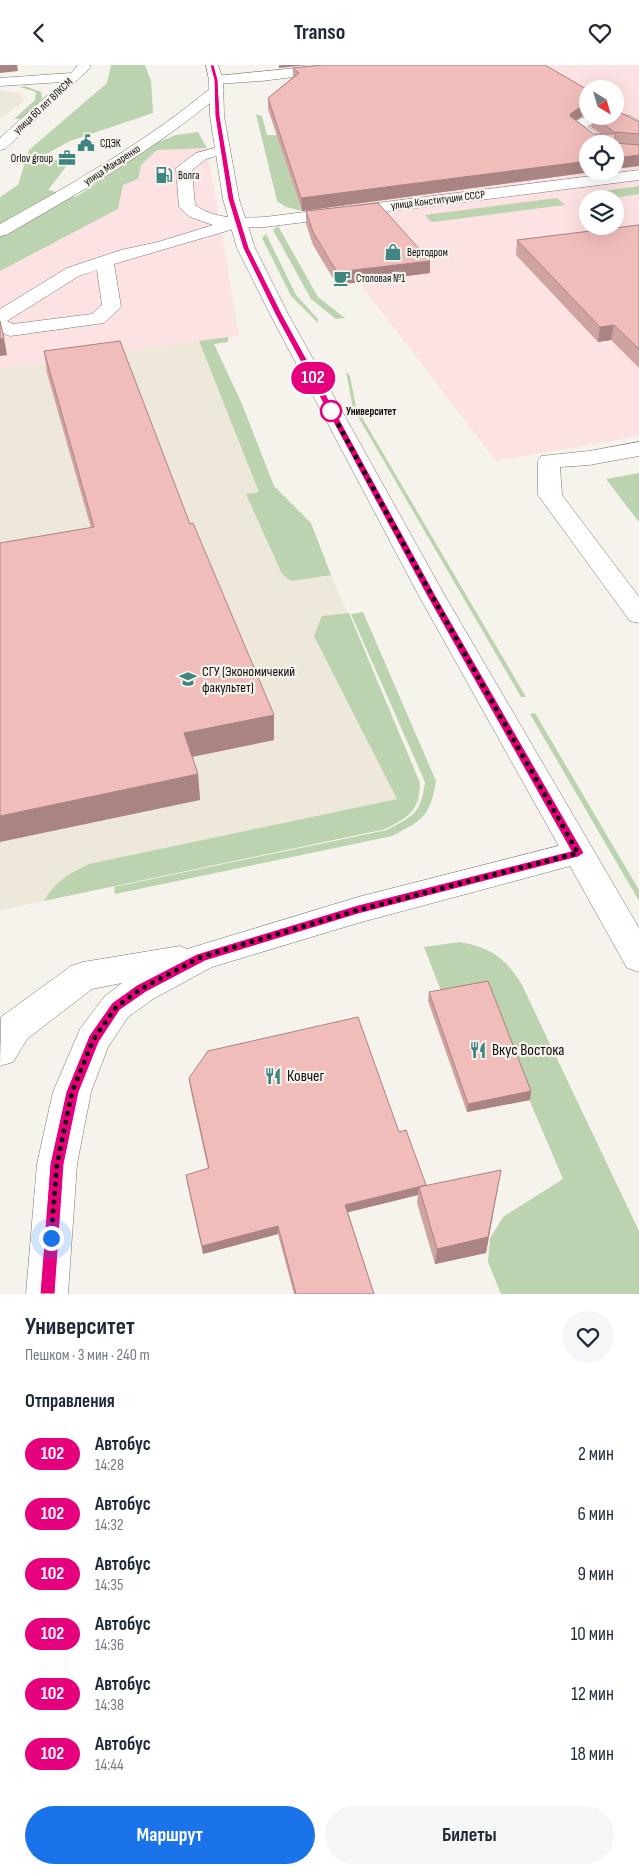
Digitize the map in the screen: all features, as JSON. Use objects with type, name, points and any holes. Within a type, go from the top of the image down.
[{"type":"street","name":"улица 60 лет ВЛКСМ","points":[[0,146],[84,68],[84,65]]},
{"type":"street","points":[[212,65],[216,85],[222,150],[231,199],[246,248],[279,314],[432,596],[639,958]]},
{"type":"street","points":[[216,85],[269,76],[360,65]]},
{"type":"street","points":[[0,82],[73,77]]},
{"type":"street","name":"улица Макаренко","points":[[0,231],[28,217],[105,170],[180,121],[216,85]]},
{"type":"street","points":[[590,135],[577,126],[583,122],[616,118],[625,119],[639,128]]},
{"type":"street","points":[[222,150],[201,157],[184,168],[187,207],[195,214],[206,219],[238,223]]},
{"type":"street","name":"улица Конституции СССР","points":[[238,223],[265,222],[639,175]]},
{"type":"street","points":[[0,317],[73,272],[238,223]]},
{"type":"street","points":[[0,325],[10,330],[96,319],[112,307],[105,261]]},
{"type":"street","points":[[639,449],[589,458],[549,461],[550,495],[639,615]]},
{"type":"street","points":[[0,1051],[14,1027],[83,976],[201,957],[358,910],[578,853]]},
{"type":"street","points":[[48,1294],[57,1164],[72,1092],[93,1040],[116,1007],[141,989],[201,957]]},
{"type":"shaded area","points":[[290,65],[639,65],[639,436],[496,461],[371,298],[341,255],[347,219],[331,202]]},
{"type":"shaded area","points":[[0,90],[21,93],[24,101],[0,119]]},
{"type":"shaded area","points":[[207,148],[239,336],[0,369],[0,271],[118,209],[123,185],[138,179],[141,165],[157,150]]},
{"type":"shaded area","name":"СГУ (Экономичекий факультет)","points":[[199,341],[260,492],[309,569],[331,575],[420,783],[419,801],[410,815],[0,911],[0,369]]},
{"type":"green space","points":[[111,65],[145,65],[151,81],[153,113],[70,141],[41,157],[69,163],[48,190],[76,197],[156,143],[176,135],[198,132],[207,148],[157,150],[141,165],[138,179],[123,185],[118,209],[0,271],[0,197],[18,185],[29,150],[107,83]]},
{"type":"green space","points":[[25,86],[41,92],[42,99],[24,119],[14,119],[35,100],[36,92],[20,87]]},
{"type":"green space","points":[[256,114],[262,116],[267,135],[277,135],[302,211],[286,207],[277,201]]},
{"type":"green space","points":[[639,186],[639,194],[624,196],[624,190],[610,190]]},
{"type":"green space","points":[[557,198],[565,205],[433,222],[425,215]]},
{"type":"green space","points":[[278,226],[318,297],[345,318],[336,319],[311,299],[273,230]]},
{"type":"green space","points":[[266,234],[296,295],[318,319],[318,323],[291,296],[262,238]]},
{"type":"green space","points":[[228,337],[228,342],[214,344],[242,404],[274,486],[311,523],[331,575],[291,581],[282,574],[246,494],[259,492],[199,341]]},
{"type":"green space","points":[[346,372],[350,376],[356,407],[526,697],[521,697],[353,408]]},
{"type":"green space","points":[[639,473],[639,522],[606,479]]},
{"type":"green space","points":[[363,612],[436,781],[431,803],[423,816],[411,826],[392,836],[115,894],[114,887],[387,830],[414,813],[421,801],[425,782],[351,614]]},
{"type":"green space","points":[[349,613],[420,783],[415,807],[407,816],[386,829],[44,901],[53,888],[63,879],[89,864],[397,799],[314,636],[322,616]]},
{"type":"green space","points":[[535,713],[639,890],[639,901],[530,714]]},
{"type":"green space","points":[[460,942],[480,947],[496,955],[509,966],[521,983],[639,1231],[639,1294],[501,1294],[488,1262],[490,1238],[503,1217],[563,1179],[528,1097],[468,1061],[424,947]]},
{"type":"building","points":[[322,65],[545,65],[579,85],[579,108],[570,116],[579,123],[579,125],[582,125],[594,134],[613,134],[614,132],[605,125],[624,125],[624,114],[639,122],[639,134],[615,132],[615,135],[579,135],[579,162],[301,198],[268,98],[299,73],[293,68]]},
{"type":"building","points":[[624,144],[639,145],[639,155],[624,157]]},
{"type":"building","points":[[378,203],[430,261],[337,272],[313,232],[306,211]]},
{"type":"building","points":[[639,225],[639,349],[614,325],[600,327],[517,240],[579,232],[579,235],[624,235],[624,227]]},
{"type":"building","points":[[0,321],[4,338],[0,339]]},
{"type":"building","points":[[120,341],[190,524],[193,523],[274,715],[184,733],[198,774],[0,816],[0,543],[94,527],[44,351]]},
{"type":"building","name":"Вкус Востока","points":[[488,981],[531,1091],[468,1104],[429,992]]},
{"type":"building","points":[[358,1017],[399,1132],[406,1130],[426,1185],[345,1205],[374,1294],[296,1294],[278,1226],[202,1246],[186,1175],[209,1168],[189,1078],[208,1051]]},
{"type":"building","points":[[501,1170],[488,1237],[437,1249],[419,1187]]},
{"type":"bus line","name":"102","points":[[47,1294],[57,1164],[72,1092],[93,1040],[116,1007],[141,989],[201,957],[358,910],[578,853],[432,596],[279,314],[246,248],[231,199],[222,150],[216,80],[212,65]]},
{"type":"place","name":"СДЭК","points":[[86,143]]},
{"type":"place","name":"Orlov group","points":[[67,158]]},
{"type":"place","name":"Волга","points":[[164,175]]},
{"type":"place","name":"Вертодром","points":[[393,252]]},
{"type":"place","name":"Столовая №1","points":[[342,278]]},
{"type":"place","name":"Университет","points":[[331,411]]},
{"type":"place","name":"СГУ (Экономичекий факультет)","points":[[188,679]]},
{"type":"place","name":"Вкус Востока","points":[[478,1050]]},
{"type":"place","name":"Ковчег","points":[[273,1076]]},
{"type":"route","points":[[51,1238],[57,1164],[72,1092],[93,1040],[116,1007],[141,989],[201,957],[358,910],[578,853],[432,596],[331,411]]}]
